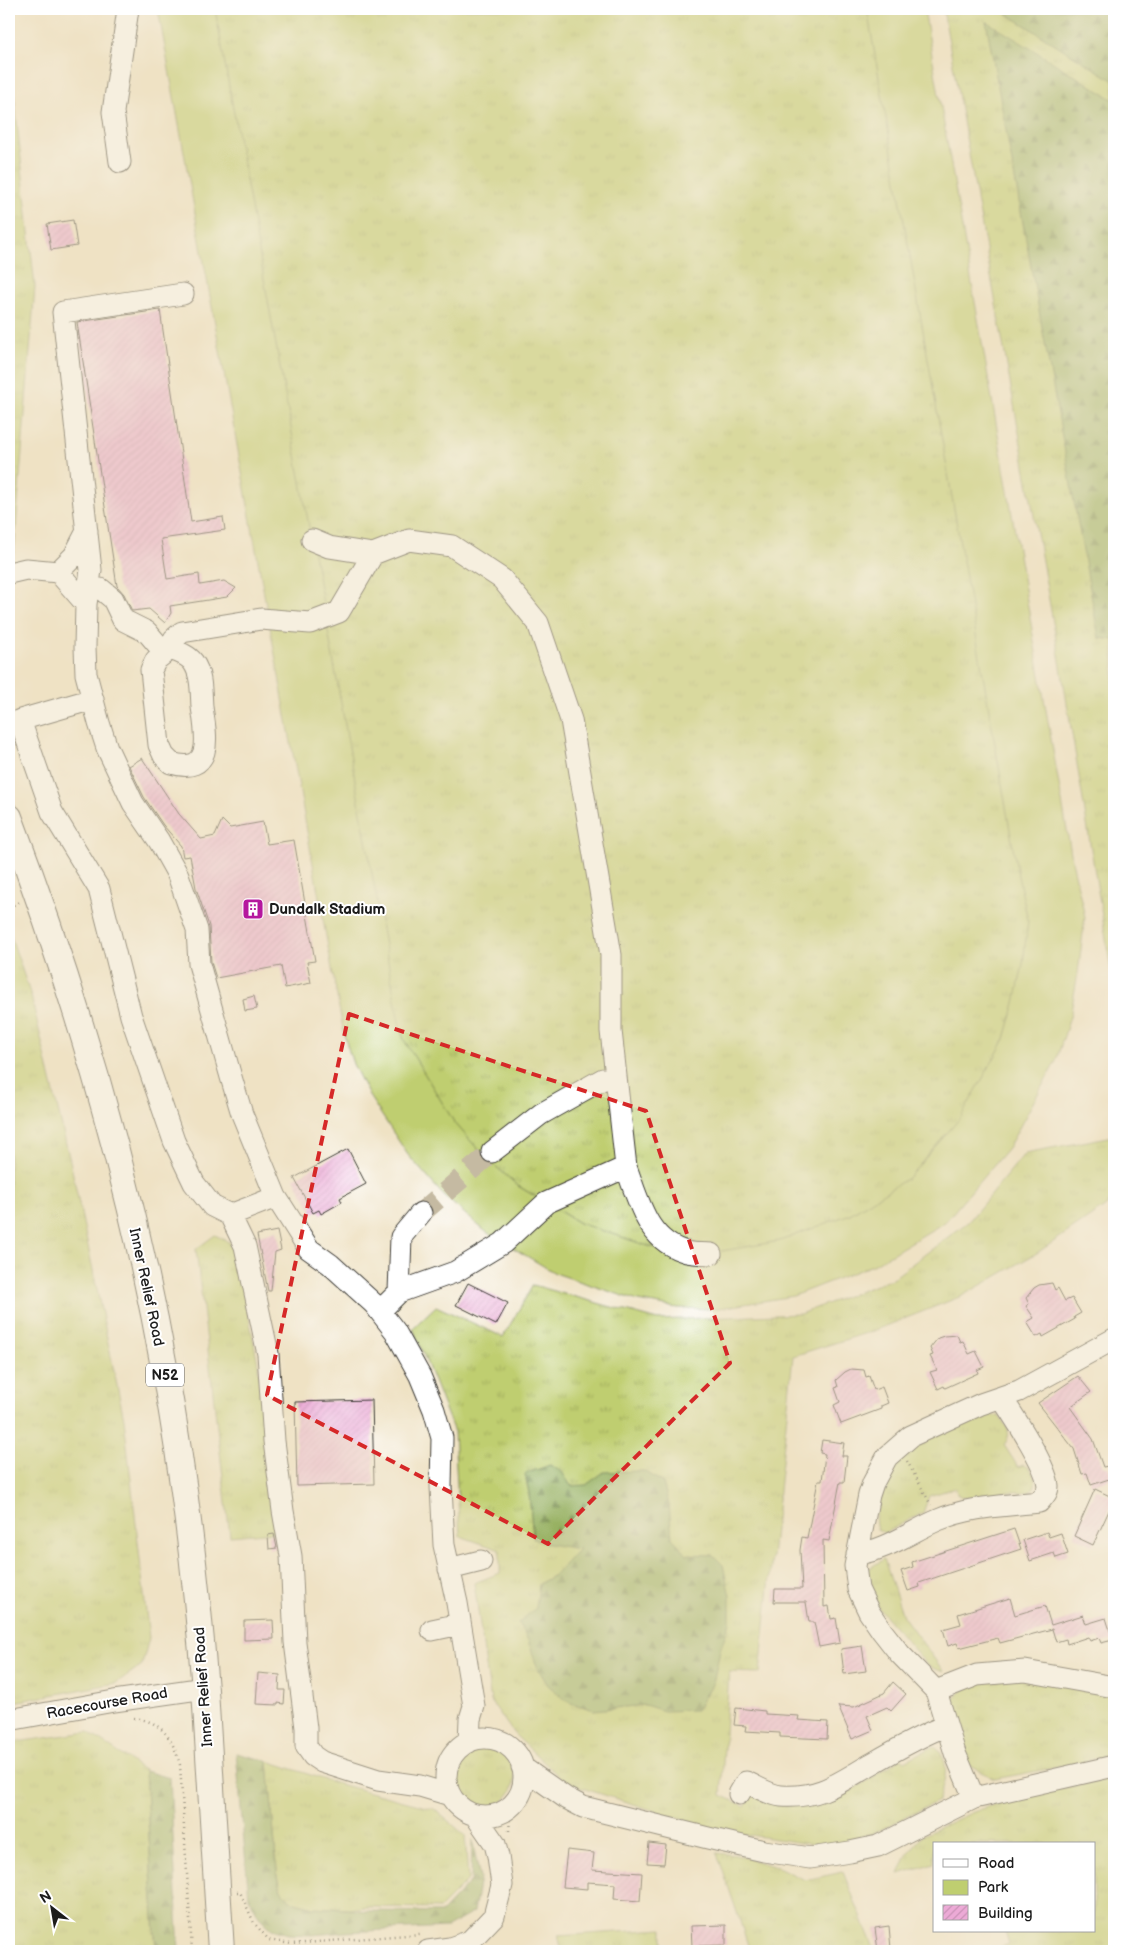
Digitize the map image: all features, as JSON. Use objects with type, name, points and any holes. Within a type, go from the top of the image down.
[{"type":"main road","name":"Inner Relief Road","points":[[9,817],[43,909],[102,1094],[128,1196],[165,1372],[185,1502],[205,1688],[221,1951]]},
{"type":"street","points":[[120,162],[113,112],[128,9]]},
{"type":"street","points":[[183,294],[63,312],[91,570],[92,596],[84,647],[86,674],[107,748],[133,803],[159,841],[178,875],[197,930],[198,964],[242,1114],[276,1197],[309,1249],[330,1264],[374,1304],[395,1331],[420,1376],[434,1410],[442,1438],[441,1487],[444,1545],[474,1706],[496,1740]]},
{"type":"street","points":[[58,572],[74,556],[87,531]]},
{"type":"street","points":[[312,540],[329,547],[372,554],[409,540],[452,546],[502,580],[538,623],[571,720],[612,955],[611,1031],[626,1167],[645,1219],[660,1240],[687,1252],[710,1254]]},
{"type":"street","points":[[92,596],[101,589],[110,595],[123,620],[148,632],[167,651],[188,657],[198,672],[206,741],[204,754],[199,761],[191,764],[171,763],[164,756],[159,745],[151,670],[156,660],[167,651],[174,639],[182,632],[261,620],[310,623],[339,612],[372,554]]},
{"type":"street","points":[[9,573],[26,569],[58,572],[92,596]]},
{"type":"street","points":[[93,699],[20,720],[52,812],[99,889],[131,1016],[174,1141],[194,1183],[212,1206],[230,1215],[245,1246],[268,1354],[274,1441],[291,1556],[295,1642],[306,1728],[306,1746],[313,1756],[322,1762],[378,1780],[420,1786],[450,1795]]},
{"type":"street","points":[[492,1152],[541,1114],[603,1079],[616,1077]]},
{"type":"street","points":[[380,1311],[399,1292],[454,1272],[504,1242],[546,1203],[626,1167]]},
{"type":"street","points":[[230,1215],[276,1197]]},
{"type":"street","points":[[399,1292],[400,1237],[421,1213]]},
{"type":"street","points":[[974,1798],[963,1776],[936,1691],[900,1654],[868,1612],[858,1589],[855,1566],[873,1483],[888,1456],[898,1446],[925,1428],[1019,1391],[1114,1339]]},
{"type":"street","points":[[857,1554],[865,1553],[896,1540],[938,1520],[986,1506],[1039,1502],[1046,1495],[1048,1486],[1045,1474],[1001,1397]]},
{"type":"street","points":[[449,1569],[481,1560]]},
{"type":"street","points":[[432,1630],[460,1624]]},
{"type":"street","points":[[936,1691],[977,1675],[1025,1671],[1114,1687]]},
{"type":"street","name":"Racecourse Road","points":[[9,1720],[114,1701],[205,1688]]},
{"type":"street","points":[[469,1742],[470,1719],[474,1706]]},
{"type":"street","points":[[739,1794],[746,1782],[779,1796],[797,1796],[822,1792],[844,1782],[926,1734],[946,1726]]},
{"type":"street","points":[[475,1815],[493,1815],[511,1806],[520,1792],[524,1780],[517,1755],[508,1746],[496,1740],[478,1739],[469,1742],[459,1748],[451,1758],[446,1769],[447,1787],[450,1795],[457,1805],[475,1815],[495,1844]]},
{"type":"street","points":[[522,1768],[566,1798],[583,1807],[764,1850],[810,1858],[878,1846],[974,1798],[1114,1766]]},
{"type":"street","points":[[420,1786],[446,1769]]},
{"type":"street","points":[[520,1792],[566,1798]]},
{"type":"street","points":[[425,1942],[450,1948],[470,1941],[494,1916],[502,1885],[495,1844],[502,1812]]},
{"type":"path","points":[[898,1446],[918,1478],[938,1520]]},
{"type":"path","points":[[126,1717],[146,1719],[161,1727],[176,1752],[180,1765],[192,1951]]},
{"type":"path","points":[[217,1894],[240,1892],[242,1901],[254,1923],[269,1940],[291,1944],[425,1942]]},
{"type":"highlighted area","points":[[349,1014],[646,1111],[730,1363],[548,1544],[267,1395]]},
{"type":"green space","points":[[158,9],[215,9],[399,1022],[404,1040],[454,1122],[484,1156],[518,1186],[579,1223],[651,1247],[683,1252],[710,1253],[780,1241],[850,1214],[908,1178],[961,1117],[1005,1039],[1023,964],[1028,920],[1018,876],[867,9],[924,9],[1073,865],[1085,917],[1070,1017],[1056,1061],[1008,1148],[945,1222],[875,1264],[793,1296],[714,1309],[677,1308],[638,1301],[555,1273],[485,1231],[444,1196],[408,1155],[369,1096],[353,1064],[344,1035]]},
{"type":"green space","points":[[214,9],[868,9],[1029,920],[1024,965],[1016,1004],[1005,1039],[962,1117],[909,1179],[850,1214],[812,1231],[780,1242],[711,1254],[651,1247],[613,1236],[579,1223],[518,1186],[483,1156],[453,1123],[404,1041],[398,1023]]},
{"type":"green space","points":[[943,9],[1114,9],[1114,988],[1060,661]]},
{"type":"green space","points":[[999,9],[1114,9],[1114,81]]},
{"type":"green space","points":[[986,21],[1114,100],[1114,640],[1099,638]]},
{"type":"green space","points":[[9,49],[35,287],[14,553],[9,556]]},
{"type":"green space","points":[[9,931],[31,996],[71,1165],[124,1419],[149,1638],[142,1665],[116,1683],[9,1703]]},
{"type":"green space","points":[[1114,1136],[1114,1198],[1106,1206],[1037,1253],[962,1296],[876,1330],[793,1356],[760,1673],[729,1672],[721,1795],[745,1806],[752,1794],[801,1804],[815,1803],[828,1800],[854,1789],[901,1758],[905,1761],[934,1746],[940,1752],[945,1765],[944,1779],[938,1801],[872,1834],[840,1843],[816,1845],[716,1830],[566,1783],[514,1734],[491,1701],[474,1583],[500,1573],[500,1550],[460,1536],[454,1432],[413,1328],[436,1306],[503,1337],[533,1285],[658,1320],[800,1314],[892,1279],[968,1222],[1025,1153]]},
{"type":"green space","points":[[215,1235],[235,1245],[258,1364],[275,1532],[230,1536],[196,1249]]},
{"type":"green space","points":[[989,1414],[999,1416],[1008,1430],[1007,1441],[1004,1445],[1018,1467],[1024,1465],[1032,1471],[1035,1477],[1033,1489],[1030,1492],[1000,1492],[964,1498],[958,1495],[955,1488],[929,1496],[923,1513],[884,1533],[877,1529],[876,1513],[882,1490],[887,1478],[901,1457],[913,1447],[934,1435]]},
{"type":"green space","points":[[550,1465],[562,1472],[571,1486],[586,1485],[604,1472],[645,1471],[663,1483],[669,1505],[672,1538],[687,1554],[713,1555],[723,1565],[730,1596],[730,1622],[720,1650],[713,1683],[696,1710],[664,1711],[645,1705],[594,1710],[568,1702],[548,1685],[537,1667],[529,1642],[518,1623],[536,1608],[539,1584],[556,1574],[579,1549],[533,1539],[529,1493],[525,1474]]},
{"type":"green space","points":[[884,1559],[903,1616],[944,1672],[929,1667],[877,1606],[870,1587],[868,1569]]},
{"type":"green space","points":[[1029,1677],[1114,1696],[1114,1754],[1069,1765],[995,1779],[964,1762],[953,1716],[952,1700],[972,1682]]},
{"type":"green space","points":[[88,1732],[145,1771],[156,1951],[9,1951],[9,1743]]},
{"type":"green space","points":[[485,1747],[502,1752],[510,1760],[515,1777],[510,1794],[502,1802],[485,1807],[468,1802],[460,1794],[455,1777],[460,1760],[468,1752]]},
{"type":"green space","points":[[236,1753],[268,1761],[277,1871],[281,1890],[291,1901],[314,1907],[371,1911],[442,1912],[471,1881],[472,1839],[480,1878],[474,1912],[448,1927],[312,1935],[288,1934],[272,1929],[259,1917],[249,1898]]},
{"type":"green space","points":[[268,1761],[335,1783],[434,1809],[465,1835],[468,1880],[440,1908],[367,1907],[348,1909],[314,1907],[291,1901],[281,1890],[277,1871]]},
{"type":"green space","points":[[145,1771],[170,1778],[179,1951],[156,1951]]},
{"type":"green space","points":[[1114,1778],[1114,1951],[990,1951],[1009,1944],[1005,1932],[1096,1932],[1096,1842],[933,1842],[933,1863],[899,1874],[907,1855],[923,1835],[971,1813],[1008,1799]]},
{"type":"green space","points":[[717,1853],[736,1855],[780,1868],[805,1880],[843,1872],[875,1951],[750,1951]]},
{"type":"green space","points":[[663,1929],[663,1951],[562,1951],[558,1936]]},
{"type":"building","points":[[73,220],[77,246],[51,250],[47,224]]},
{"type":"building","points":[[160,310],[191,522],[223,517],[225,530],[161,539],[167,579],[199,574],[200,585],[224,581],[236,588],[227,597],[170,606],[171,613],[165,623],[149,609],[132,611],[124,594],[117,586],[77,322]]},
{"type":"building","name":"Dundalk Stadium","points":[[142,758],[179,814],[201,839],[215,836],[222,820],[230,828],[263,822],[267,844],[294,840],[315,961],[307,962],[311,983],[285,988],[281,966],[216,978],[211,962],[209,926],[196,888],[190,856],[183,857],[181,846],[163,825],[144,797],[129,766]]},
{"type":"building","points":[[254,996],[257,1009],[245,1011],[243,999]]},
{"type":"building","points":[[348,1149],[366,1184],[340,1198],[342,1202],[321,1214],[319,1210],[313,1213],[294,1178]]},
{"type":"building","points":[[277,1231],[281,1250],[275,1252],[271,1291],[268,1291],[257,1235]]},
{"type":"building","points":[[468,1283],[508,1303],[496,1325],[456,1305]]},
{"type":"building","points":[[1052,1283],[1055,1290],[1058,1288],[1065,1301],[1072,1298],[1081,1313],[1074,1317],[1075,1319],[1043,1337],[1042,1334],[1036,1337],[1027,1322],[1034,1318],[1026,1306],[1029,1304],[1026,1298],[1039,1285]]},
{"type":"building","points":[[957,1335],[960,1342],[963,1341],[969,1354],[976,1351],[984,1367],[977,1370],[978,1373],[945,1388],[944,1386],[938,1389],[930,1372],[937,1370],[930,1356],[933,1355],[930,1348],[938,1338]]},
{"type":"building","points":[[851,1369],[864,1370],[866,1377],[869,1376],[874,1390],[882,1387],[888,1403],[881,1406],[881,1409],[841,1424],[834,1405],[840,1402],[835,1388],[838,1387],[836,1380]]},
{"type":"building","points":[[1078,1376],[1091,1392],[1070,1407],[1093,1439],[1103,1467],[1108,1466],[1112,1478],[1091,1485],[1087,1473],[1082,1474],[1074,1449],[1038,1403]]},
{"type":"building","points":[[372,1400],[374,1484],[297,1486],[295,1402]]},
{"type":"building","points":[[822,1440],[844,1443],[842,1456],[847,1456],[844,1482],[840,1482],[829,1541],[823,1540],[824,1607],[829,1606],[831,1619],[836,1618],[840,1643],[819,1647],[814,1622],[809,1622],[806,1602],[774,1602],[775,1589],[802,1589],[800,1550],[802,1537],[807,1538],[818,1481],[822,1481],[825,1454],[820,1453]]},
{"type":"building","points":[[1095,1489],[1114,1498],[1114,1500],[1093,1545],[1074,1536]]},
{"type":"building","points":[[1014,1529],[1021,1549],[919,1583],[920,1587],[908,1591],[901,1571],[913,1567],[912,1562]]},
{"type":"building","points":[[1047,1532],[1049,1537],[1061,1533],[1068,1554],[1056,1558],[1054,1553],[1030,1561],[1023,1540]]},
{"type":"building","points":[[274,1534],[277,1548],[269,1549],[268,1535]]},
{"type":"building","points":[[1010,1598],[1015,1615],[1045,1606],[1051,1625],[1083,1615],[1086,1624],[1106,1618],[1113,1640],[1101,1643],[1099,1638],[1090,1641],[1088,1637],[1067,1644],[1066,1639],[1056,1642],[1052,1629],[1000,1643],[998,1638],[959,1648],[957,1643],[948,1646],[943,1629],[961,1624],[958,1614]]},
{"type":"building","points":[[273,1620],[274,1639],[244,1640],[244,1621]]},
{"type":"building","points":[[862,1646],[866,1671],[844,1674],[841,1649]]},
{"type":"building","points":[[258,1673],[280,1675],[279,1690],[285,1690],[284,1704],[256,1704]]},
{"type":"building","points":[[893,1682],[906,1694],[891,1711],[887,1707],[867,1716],[873,1730],[852,1739],[838,1706],[854,1707],[884,1693]]},
{"type":"building","points":[[736,1708],[765,1711],[765,1714],[799,1716],[798,1720],[828,1722],[827,1739],[780,1737],[780,1733],[745,1731],[746,1726],[734,1725]]},
{"type":"building","points":[[649,1843],[666,1845],[664,1864],[647,1863]]},
{"type":"building","points":[[567,1850],[594,1853],[592,1870],[642,1873],[640,1901],[614,1899],[615,1884],[587,1882],[587,1889],[563,1887]]},
{"type":"building","points":[[726,1925],[726,1945],[692,1946],[691,1926]]},
{"type":"building","points":[[889,1926],[891,1949],[878,1951],[875,1928]]},
{"type":"tunnel","points":[[421,1213],[492,1152]]},
{"type":"place","name":"Dundalk Stadium","points":[[253,909]]}]
